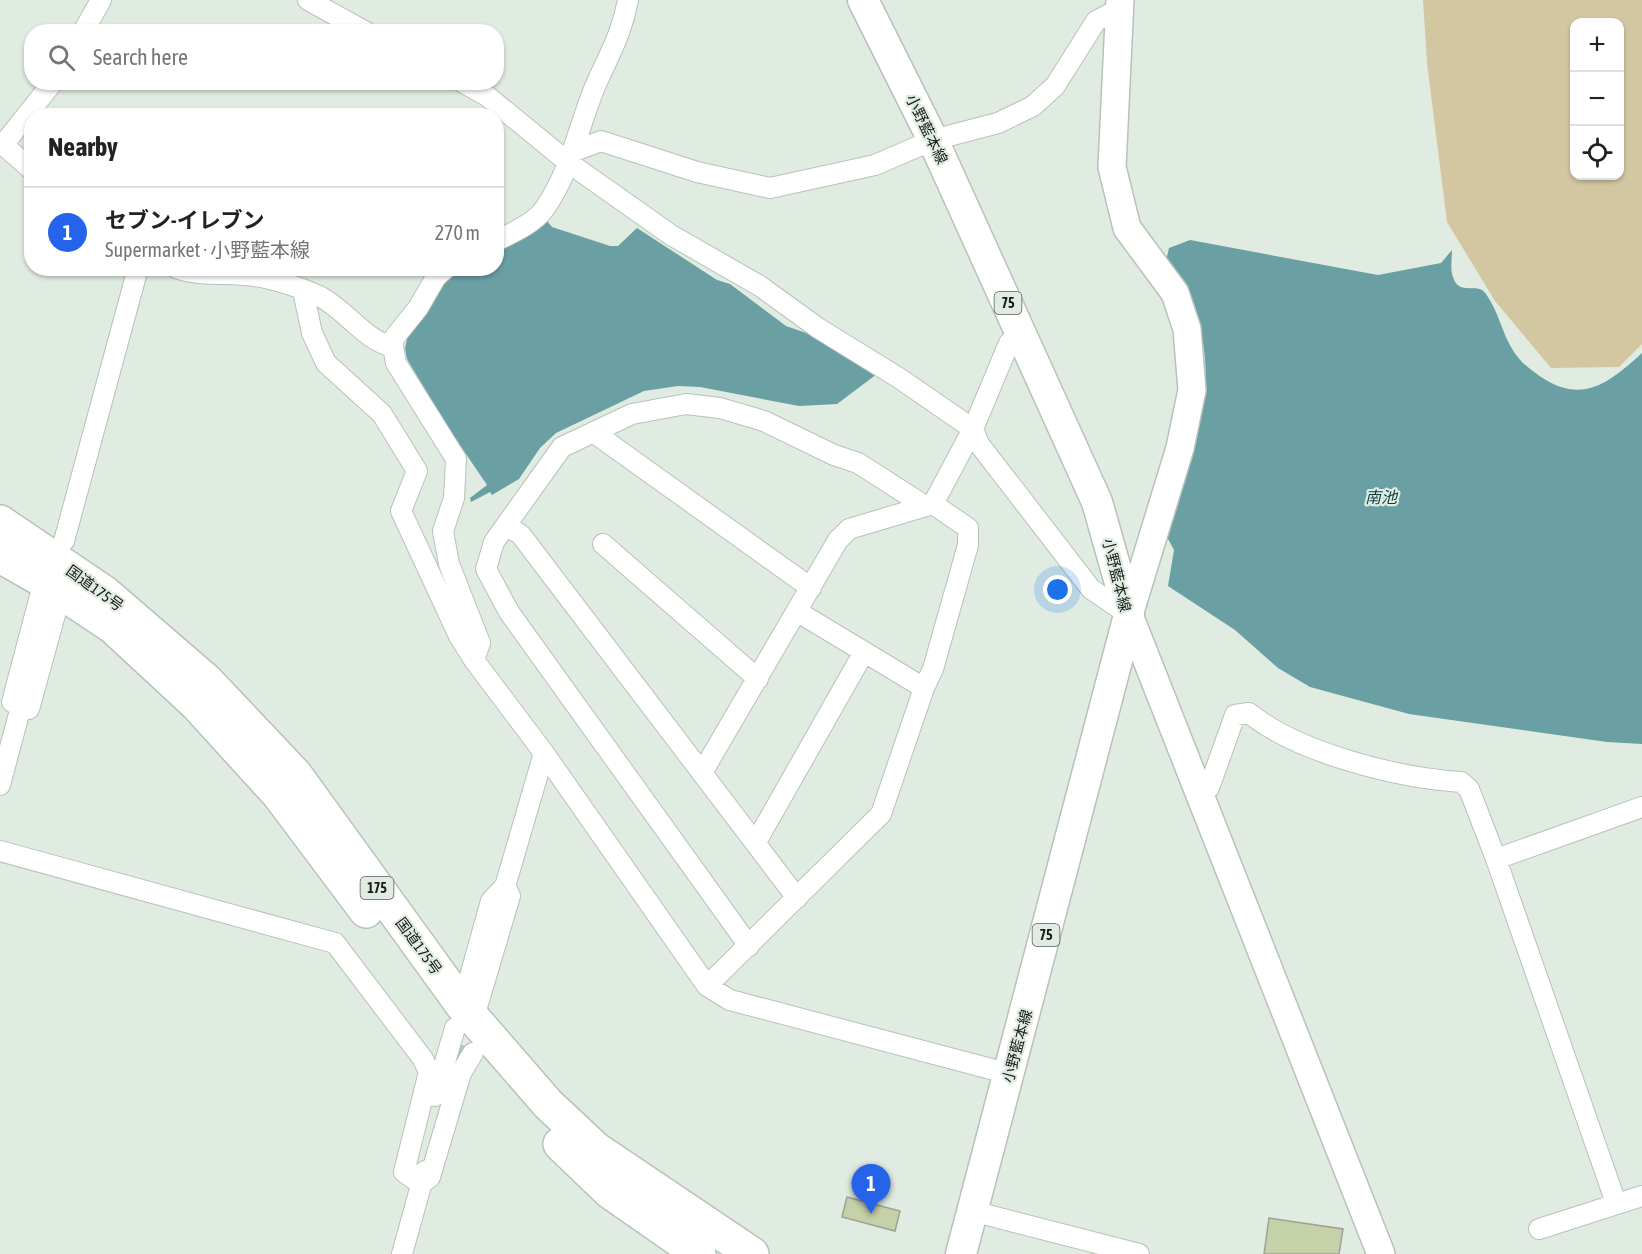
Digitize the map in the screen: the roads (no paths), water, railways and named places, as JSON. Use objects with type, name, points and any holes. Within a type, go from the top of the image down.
[{"type":"highway","name":"国道175号","points":[[0,522],[197,705],[279,795],[465,1042],[525,1110],[610,1192],[699,1254]]},
{"type":"highway","name":"国道175号","points":[[0,556],[105,593],[207,681],[295,774],[464,992],[465,1042]]},
{"type":"highway","name":"国道175号","points":[[465,1042],[548,1104],[596,1149],[752,1254]]},
{"type":"main road","name":"小野藍本線","points":[[863,0],[933,140],[1097,502],[1129,615],[961,1254]]},
{"type":"street","points":[[87,24],[100,0]]},
{"type":"street","points":[[308,0],[352,24]]},
{"type":"street","points":[[504,237],[516,231],[544,209],[571,157],[594,89],[623,30],[628,0]]},
{"type":"street","points":[[571,157],[602,141],[697,172],[770,188],[875,165],[933,140],[998,123],[1033,106],[1055,86],[1096,21],[1119,5]]},
{"type":"street","points":[[1119,5],[1112,167],[1127,228],[1175,293],[1187,329],[1192,390],[1180,448],[1129,615]]},
{"type":"street","points":[[31,108],[46,90]]},
{"type":"street","points":[[476,90],[504,108]]},
{"type":"street","points":[[504,108],[671,235],[760,286],[818,328],[899,378],[973,429],[979,444],[1091,589],[1129,615],[1381,1254]]},
{"type":"street","points":[[24,117],[2,143],[24,163]]},
{"type":"street","points":[[0,785],[21,706],[29,709],[78,456],[87,458],[136,276]]},
{"type":"street","points":[[255,276],[321,297],[347,315],[378,343],[393,347]]},
{"type":"street","points":[[437,276],[418,308],[394,338],[393,347],[396,363],[456,459],[454,498],[443,531],[449,564],[480,643],[474,660]]},
{"type":"street","points":[[303,291],[312,333],[326,363],[382,414],[417,471],[401,512],[459,636],[707,986],[729,1000],[1010,1074]]},
{"type":"street","points":[[704,771],[838,540],[849,529],[929,505],[973,429],[1009,343],[1022,334]]},
{"type":"street","points":[[707,986],[749,946],[881,814],[924,688],[933,669],[968,536],[968,528],[858,463],[834,455],[764,421],[720,408],[686,404],[632,414],[562,447],[494,542],[486,569],[509,612],[749,946]]},
{"type":"street","points":[[593,432],[811,588]]},
{"type":"street","points":[[506,525],[521,535],[704,771],[797,898]]},
{"type":"street","points":[[603,544],[758,679]]},
{"type":"street","points":[[798,612],[924,688]]},
{"type":"street","points":[[756,843],[864,652]]},
{"type":"street","points":[[1200,793],[1209,788],[1235,715],[1249,712],[1265,726],[1287,738],[1367,766],[1461,782],[1468,789],[1496,859],[1616,1203]]},
{"type":"street","points":[[464,992],[491,901],[505,886],[544,753]]},
{"type":"street","points":[[1496,859],[1642,807]]},
{"type":"street","points":[[0,851],[335,944],[423,1059],[429,1072],[404,1172],[421,1184]]},
{"type":"street","points":[[402,1254],[421,1184],[417,1161],[477,1007],[510,896],[505,886]]},
{"type":"street","points":[[421,1184],[430,1177],[461,1072],[465,1042]]},
{"type":"street","points":[[1539,1229],[1642,1196]]},
{"type":"street","points":[[972,1211],[1139,1254]]},
{"type":"water","points":[[547,221],[552,227],[610,246],[618,246],[637,228],[717,280],[730,284],[786,326],[809,334],[877,374],[837,404],[799,406],[700,387],[678,386],[644,391],[556,433],[540,448],[519,479],[492,495],[490,492],[471,502],[470,498],[487,485],[447,426],[407,359],[405,348],[408,335],[447,276],[504,276],[504,245]]},
{"type":"water","name":"南池","points":[[1190,240],[1378,275],[1441,263],[1452,250],[1452,271],[1456,283],[1464,288],[1483,290],[1517,356],[1541,377],[1570,389],[1583,389],[1607,381],[1642,353],[1642,744],[1607,742],[1409,714],[1310,687],[1278,668],[1235,630],[1168,586],[1174,550],[1167,537],[1199,427],[1206,370],[1203,343],[1195,317],[1165,265],[1169,248]]},
{"type":"tunnel","points":[[455,1064],[465,1026]]},
{"type":"place","name":"セブン-イレブン","points":[[871,1214]]}]
